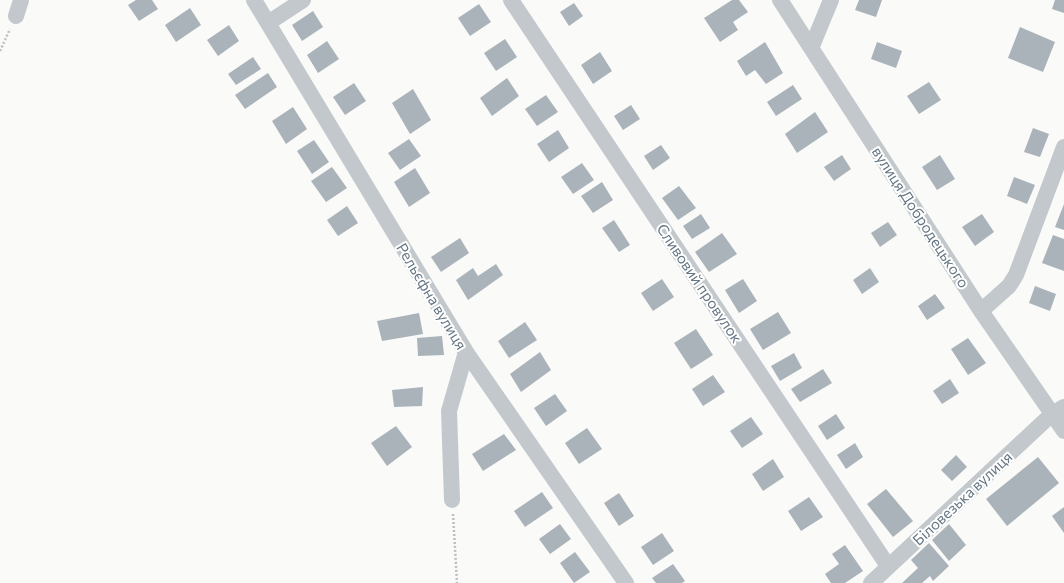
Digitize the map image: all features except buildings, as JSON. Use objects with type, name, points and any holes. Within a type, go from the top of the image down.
[{"type":"street","points":[[16,16],[21,0]]},
{"type":"street","name":"Рельєфна вулиця","points":[[254,0],[466,352],[626,583]]},
{"type":"street","points":[[268,23],[304,0]]},
{"type":"street","name":"Сливовий провулок","points":[[511,0],[888,566]]},
{"type":"street","name":"вулиця Добродецького","points":[[780,0],[812,46],[982,311],[1058,410],[1064,431]]},
{"type":"street","points":[[812,46],[831,0]]},
{"type":"street","points":[[982,311],[1009,286],[1016,275],[1064,147]]},
{"type":"street","points":[[452,500],[448,412],[466,352]]},
{"type":"street","name":"Біловезька вулиця","points":[[871,583],[1058,410]]},
{"type":"path","points":[[0,51],[16,16]]},
{"type":"path","points":[[452,500],[457,583]]}]
